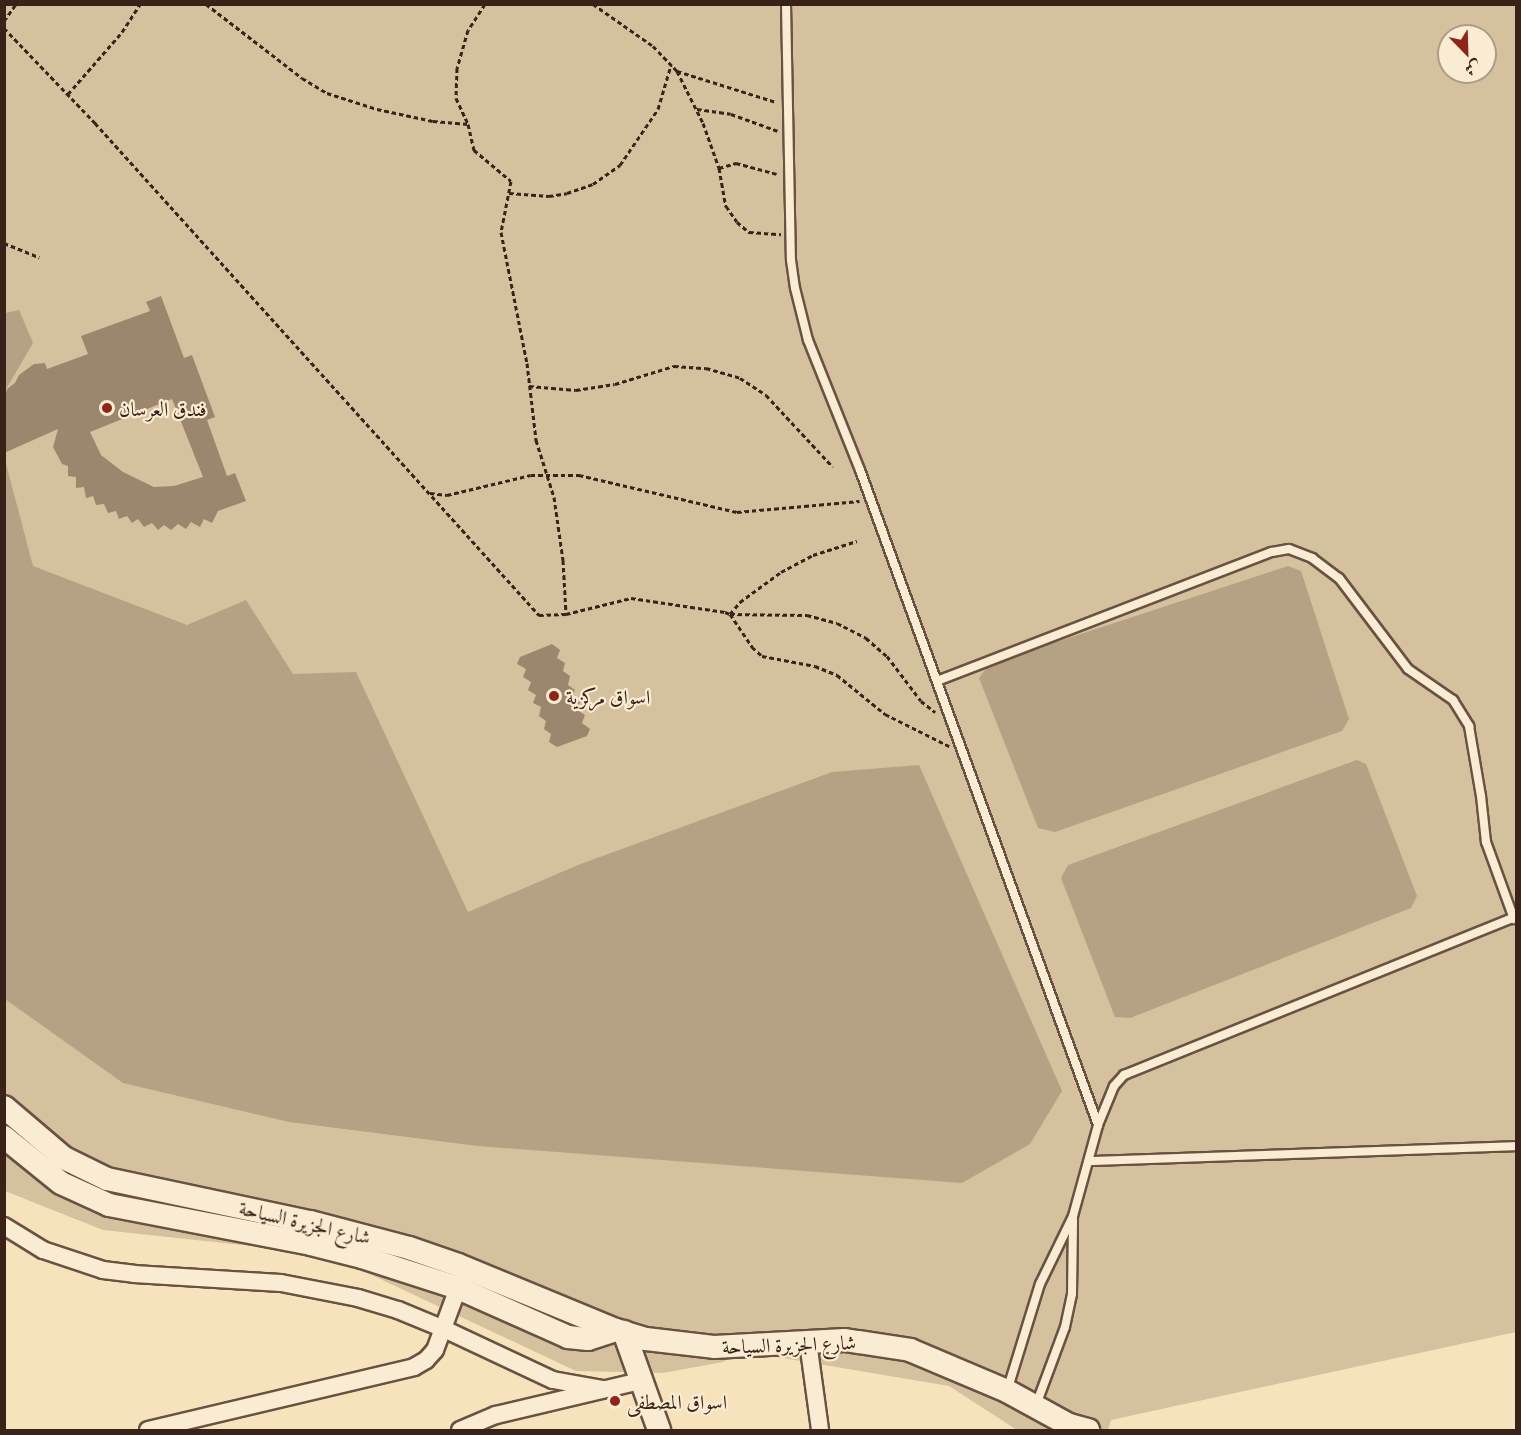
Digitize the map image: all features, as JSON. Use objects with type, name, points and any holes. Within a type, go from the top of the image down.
[{"type":"main road","name":"شارع الجزيرة السياحة","points":[[4,1107],[64,1158],[107,1179],[310,1222],[409,1248],[467,1268],[620,1331],[669,1343],[714,1347],[864,1341],[910,1350],[932,1357],[1007,1391],[1069,1425],[1088,1431]]},
{"type":"main road","name":"شارع الجزيرة السياحة","points":[[4,1137],[61,1183],[109,1205],[311,1244],[362,1257],[458,1288],[568,1337],[588,1339],[620,1331]]},
{"type":"main road","points":[[620,1331],[644,1380],[659,1431]]},
{"type":"street","points":[[4,1226],[43,1250],[103,1270],[134,1274],[252,1280],[309,1288],[378,1303],[444,1329],[553,1380],[603,1389]]},
{"type":"street","points":[[148,1431],[414,1367],[431,1356],[444,1329],[458,1288]]},
{"type":"street","points":[[808,1342],[820,1431]]},
{"type":"street","points":[[460,1431],[496,1415],[644,1380]]},
{"type":"lane","points":[[786,4],[791,234],[795,288],[808,340],[870,499],[1098,1125]]},
{"type":"lane","points":[[936,681],[1272,552],[1289,549],[1311,558],[1339,578],[1408,669],[1453,700],[1469,726],[1486,842],[1515,918],[1124,1075],[1114,1086],[1098,1125],[1090,1161],[1072,1216],[1040,1284],[1007,1391]]},
{"type":"lane","points":[[1090,1161],[1516,1146]]},
{"type":"lane","points":[[1035,1406],[1065,1327],[1072,1294],[1072,1216]]},
{"type":"path","points":[[4,21],[16,4]]},
{"type":"path","points":[[67,94],[122,32],[140,4]]},
{"type":"path","points":[[206,4],[302,78],[327,93],[377,109],[433,121],[468,124]]},
{"type":"path","points":[[485,4],[468,30],[457,68],[456,98],[468,124],[474,150],[511,181],[501,232],[527,363],[536,440],[547,476],[558,529],[566,614]]},
{"type":"path","points":[[593,4],[653,46],[677,71],[697,109],[719,168],[726,206],[737,222],[749,232],[791,234]]},
{"type":"path","points":[[4,28],[67,94],[539,615],[566,614],[631,598],[662,601],[730,614],[807,615],[837,623],[866,638],[887,656],[921,701],[950,719]]},
{"type":"path","points":[[509,193],[549,196],[567,193],[593,184],[620,165],[658,109],[671,65]]},
{"type":"path","points":[[677,71],[788,106]]},
{"type":"path","points":[[697,109],[732,114],[788,135]]},
{"type":"path","points":[[719,168],[736,163],[755,166],[777,173],[790,185]]},
{"type":"path","points":[[4,243],[39,257]]},
{"type":"path","points":[[529,386],[576,390],[615,384],[674,366],[706,368],[740,378],[766,395],[833,467]]},
{"type":"path","points":[[429,493],[447,495],[514,478],[547,476],[590,477],[737,512],[870,499]]},
{"type":"path","points":[[730,614],[740,602],[781,572],[813,555],[858,541]]},
{"type":"path","points":[[730,614],[752,647],[762,656],[815,666],[837,675],[885,714],[964,756]]},
{"type":"shaded area","points":[[4,5],[1516,5],[1516,1332],[1111,1420],[1108,1430],[1017,1430],[949,1386],[741,1351],[723,1362],[663,1373],[576,1371],[327,1254],[103,1230],[5,1191]]},
{"type":"shaded area","points":[[19,310],[33,343],[5,391],[5,313]]},
{"type":"shaded area","points":[[5,460],[33,566],[187,625],[246,600],[293,674],[356,672],[468,912],[578,865],[832,772],[919,765],[1062,1091],[1030,1144],[962,1183],[478,1146],[289,1122],[123,1083],[5,999]]},
{"type":"shaded area","points":[[1288,566],[1301,571],[1349,719],[1342,731],[1055,832],[1038,828],[979,678],[989,664]]},
{"type":"shaded area","points":[[1357,760],[1366,764],[1417,896],[1411,908],[1130,1018],[1115,1017],[1061,878],[1068,865]]},
{"type":"building","points":[[161,296],[184,358],[192,355],[215,417],[207,420],[227,476],[235,473],[246,501],[218,511],[212,523],[204,519],[200,527],[191,522],[186,529],[178,524],[171,530],[164,525],[158,530],[152,523],[144,527],[138,519],[132,523],[127,516],[119,519],[116,511],[108,513],[104,504],[96,505],[93,496],[86,498],[84,487],[76,488],[76,477],[68,476],[68,466],[62,464],[53,447],[58,429],[4,453],[4,401],[7,389],[15,383],[19,375],[34,364],[45,363],[47,369],[88,354],[81,336],[150,311],[146,302]],"holes":[[[172,399],[203,477],[174,486],[154,487],[123,472],[101,455],[90,432]]]},
{"type":"building","name":"اسواق مركزية","points":[[552,644],[560,650],[557,658],[565,663],[563,671],[570,676],[568,685],[575,690],[572,697],[580,702],[577,710],[585,715],[582,723],[590,729],[587,736],[557,747],[549,742],[551,734],[544,729],[546,721],[539,716],[541,707],[533,703],[536,695],[528,690],[531,682],[523,677],[526,669],[517,664],[520,657]]},
{"type":"place","name":"فندق العرسان","points":[[107,408]]},
{"type":"place","name":"اسواق مركزية","points":[[554,696]]},
{"type":"place","name":"اسواق المصطفى","points":[[615,1401]]}]
